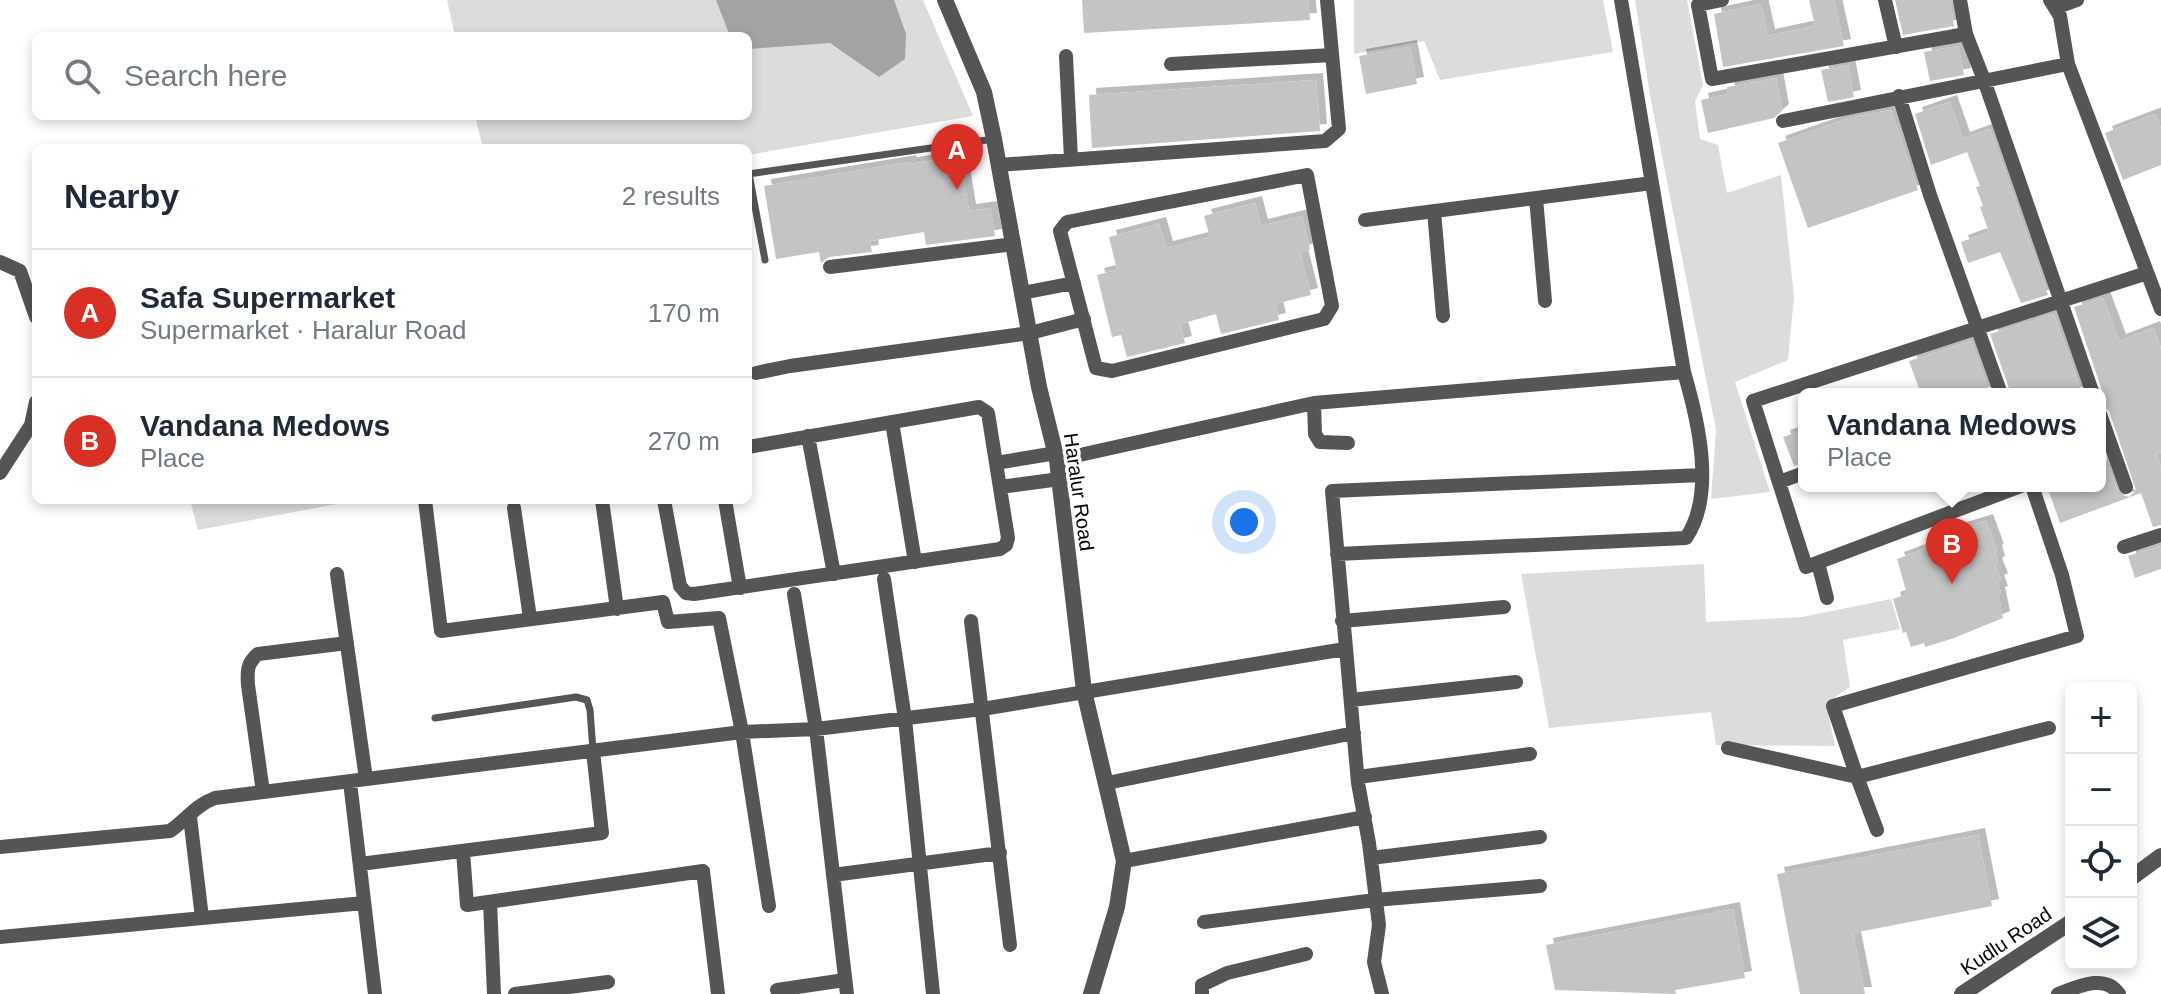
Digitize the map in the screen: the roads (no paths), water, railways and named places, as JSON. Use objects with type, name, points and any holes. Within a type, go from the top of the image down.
[{"type":"street","name":"Haralur Road","points":[[945,0],[984,92],[994,139],[1039,387],[1060,479],[1084,691],[1124,861],[1117,907],[1091,994]]},
{"type":"street","points":[[999,165],[1325,141],[1339,129],[1327,0]]},
{"type":"street","points":[[1337,554],[1686,538],[1696,523],[1702,475],[1697,416],[1684,372],[1621,0]]},
{"type":"street","points":[[1722,0],[1698,5],[1712,79],[1966,34]]},
{"type":"street","points":[[1885,0],[1896,47]]},
{"type":"street","points":[[1960,0],[1966,34],[2091,388]]},
{"type":"street","points":[[2077,0],[2052,4],[2060,16],[2068,64],[2161,309]]},
{"type":"street","points":[[1171,64],[1332,55]]},
{"type":"street","points":[[1066,56],[1071,159]]},
{"type":"street","points":[[1783,121],[2068,64]]},
{"type":"street","points":[[1899,96],[1930,195],[1999,388]]},
{"type":"street","points":[[1307,175],[1332,306],[1324,319],[1112,371],[1096,368],[1074,283],[1060,231],[1067,222],[1307,175]]},
{"type":"street","points":[[1365,220],[1652,183]]},
{"type":"street","points":[[1536,198],[1545,301]]},
{"type":"street","points":[[1434,211],[1443,316]]},
{"type":"street","points":[[830,267],[1014,244]]},
{"type":"street","points":[[0,262],[20,271],[32,306]]},
{"type":"street","points":[[2005,492],[1806,567],[1753,401],[2147,273]]},
{"type":"street","points":[[1022,293],[1074,283]]},
{"type":"street","points":[[752,374],[1030,333],[1084,319]]},
{"type":"street","points":[[996,463],[1056,457],[1314,403],[1684,372]]},
{"type":"street","points":[[1314,403],[1315,434],[1320,442],[1348,443]]},
{"type":"street","points":[[665,504],[680,586],[686,593],[694,594],[1000,549],[1006,545],[1008,538],[986,409],[979,407],[752,446]]},
{"type":"street","points":[[0,473],[32,420]]},
{"type":"street","points":[[892,422],[915,562]]},
{"type":"street","points":[[2106,431],[2126,487]]},
{"type":"street","points":[[808,436],[834,574]]},
{"type":"street","points":[[1382,994],[1374,962],[1379,925],[1358,777],[1332,491],[1702,475]]},
{"type":"street","points":[[1779,482],[1798,475]]},
{"type":"street","points":[[1000,487],[1060,479]]},
{"type":"street","points":[[1877,830],[1833,706],[2077,636],[2062,575],[2034,492]]},
{"type":"street","points":[[425,504],[441,631],[663,602],[668,622],[719,618],[742,732],[769,906]]},
{"type":"street","points":[[603,504],[617,609]]},
{"type":"street","points":[[726,504],[740,588]]},
{"type":"street","points":[[514,508],[530,618]]},
{"type":"street","points":[[2124,547],[2161,535]]},
{"type":"street","points":[[1818,563],[1827,598]]},
{"type":"street","points":[[337,574],[366,779]]},
{"type":"street","points":[[884,579],[905,719],[933,994]]},
{"type":"street","points":[[777,990],[846,987],[816,729],[794,594]]},
{"type":"street","points":[[1342,621],[1504,607]]},
{"type":"street","points":[[971,621],[1010,945]]},
{"type":"street","points":[[263,792],[248,685],[247,668],[251,659],[258,654],[347,643]]},
{"type":"street","points":[[0,847],[170,831],[190,817],[198,804],[215,798],[742,732],[816,729],[982,709],[1345,649]]},
{"type":"street","points":[[1351,700],[1516,682]]},
{"type":"street","points":[[1728,748],[1857,777],[2049,728]]},
{"type":"street","points":[[1107,783],[1354,733]]},
{"type":"street","points":[[360,864],[602,833],[593,751]]},
{"type":"street","points":[[1358,777],[1530,754]]},
{"type":"street","points":[[350,782],[375,994]]},
{"type":"street","points":[[190,817],[202,918]]},
{"type":"street","points":[[1124,861],[1365,817]]},
{"type":"street","points":[[1371,858],[1540,837]]},
{"type":"street","points":[[463,851],[467,905],[703,871],[718,994]]},
{"type":"street","points":[[833,875],[1000,853]]},
{"type":"street","points":[[2137,874],[2161,856]]},
{"type":"street","points":[[1204,922],[1375,900],[1540,886]]},
{"type":"street","points":[[490,902],[494,994]]},
{"type":"street","points":[[0,937],[364,903]]},
{"type":"street","name":"Kudlu Road","points":[[1962,994],[2065,926]]},
{"type":"street","points":[[1202,994],[1202,985],[1227,973],[1306,954]]},
{"type":"street","points":[[515,994],[608,982]]},
{"type":"street","points":[[2058,994],[2087,983],[2115,987],[2119,994]]},
{"type":"lane","points":[[752,173],[994,139]]},
{"type":"lane","points":[[752,194],[765,260]]},
{"type":"lane","points":[[435,718],[576,697],[587,700],[593,751]]},
{"type":"place","name":"Safa Supermarket","points":[[957,190]]},
{"type":"place","name":"Vandana Medows","points":[[1952,584]]}]
